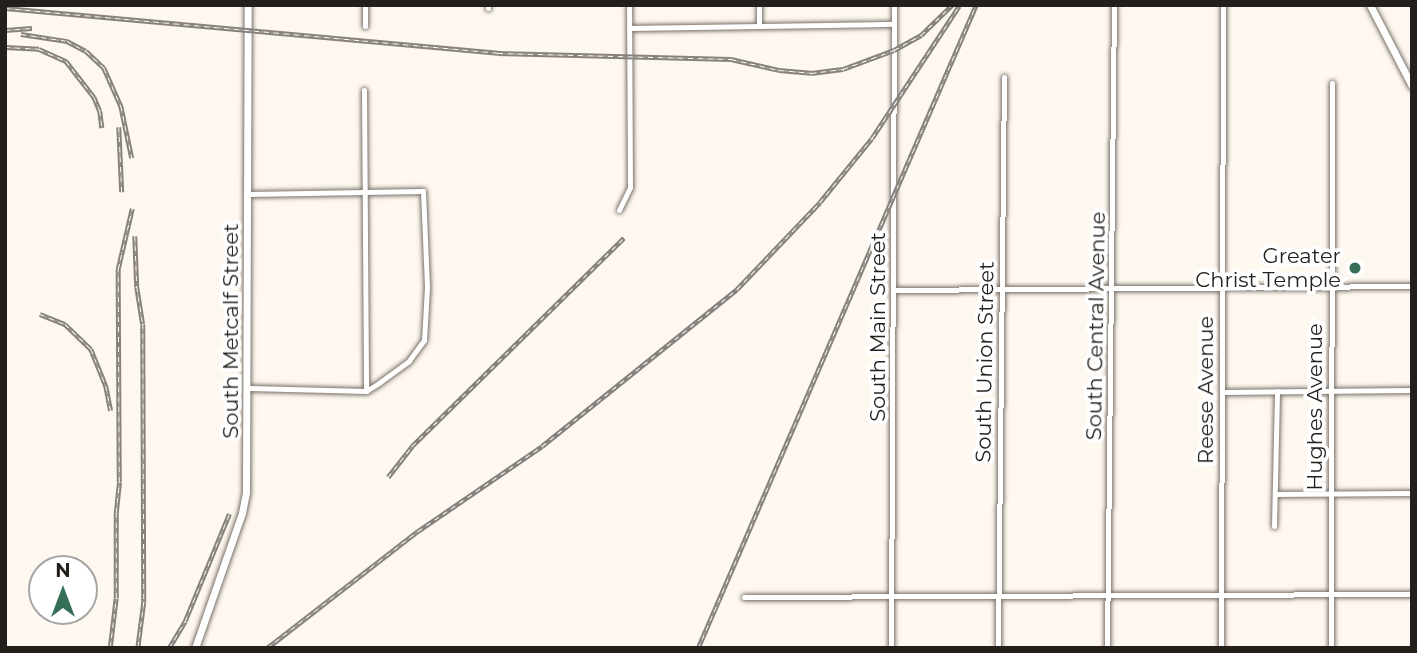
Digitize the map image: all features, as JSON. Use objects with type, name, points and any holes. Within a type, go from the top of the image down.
[{"type":"main road","name":"South Metcalf Street","points":[[195,648],[242,513],[246,492],[249,388],[248,5]]},
{"type":"main road","points":[[1370,5],[1412,86]]},
{"type":"street","points":[[365,5],[365,26]]},
{"type":"street","points":[[619,210],[630,187],[629,5]]},
{"type":"street","points":[[759,5],[759,26]]},
{"type":"street","name":"South Main Street","points":[[891,648],[894,5]]},
{"type":"street","name":"South Central Avenue","points":[[1107,648],[1114,5]]},
{"type":"street","name":"Reese Avenue","points":[[1221,648],[1223,5]]},
{"type":"street","points":[[628,28],[894,24]]},
{"type":"street","name":"South Union Street","points":[[998,648],[1004,77]]},
{"type":"street","name":"Hughes Avenue","points":[[1331,648],[1332,83]]},
{"type":"street","points":[[364,90],[366,391]]},
{"type":"street","points":[[248,194],[423,191],[427,309],[426,336],[417,352],[409,361],[366,391],[249,388]]},
{"type":"street","points":[[894,290],[1412,286]]},
{"type":"street","points":[[1222,392],[1412,390]]},
{"type":"street","points":[[1275,526],[1277,391]]},
{"type":"street","points":[[1275,494],[1412,493]]},
{"type":"street","points":[[744,597],[1412,594]]},
{"type":"railway","points":[[5,8],[498,53],[731,59],[779,70],[811,73],[843,69],[894,50],[921,35],[952,5]]},
{"type":"railway","points":[[698,648],[976,5]]},
{"type":"railway","points":[[267,648],[418,531],[542,446],[737,289],[820,202],[872,138],[959,6]]},
{"type":"railway","points":[[5,30],[32,28]]},
{"type":"railway","points":[[21,34],[67,41],[86,51],[104,68],[121,106],[132,158]]},
{"type":"railway","points":[[5,47],[39,49],[66,61],[94,97],[100,111],[102,128]]},
{"type":"railway","points":[[119,127],[122,192]]},
{"type":"railway","points":[[110,648],[116,598],[116,513],[119,482],[118,269],[132,209]]},
{"type":"railway","points":[[135,236],[137,287],[143,324],[144,602],[138,648]]},
{"type":"railway","points":[[388,477],[412,446],[624,238]]},
{"type":"railway","points":[[40,314],[65,324],[91,349],[106,386],[111,411]]},
{"type":"railway","points":[[169,648],[185,621],[229,514]]},
{"type":"place","name":"Greater Christ Temple","points":[[1355,268]]}]
